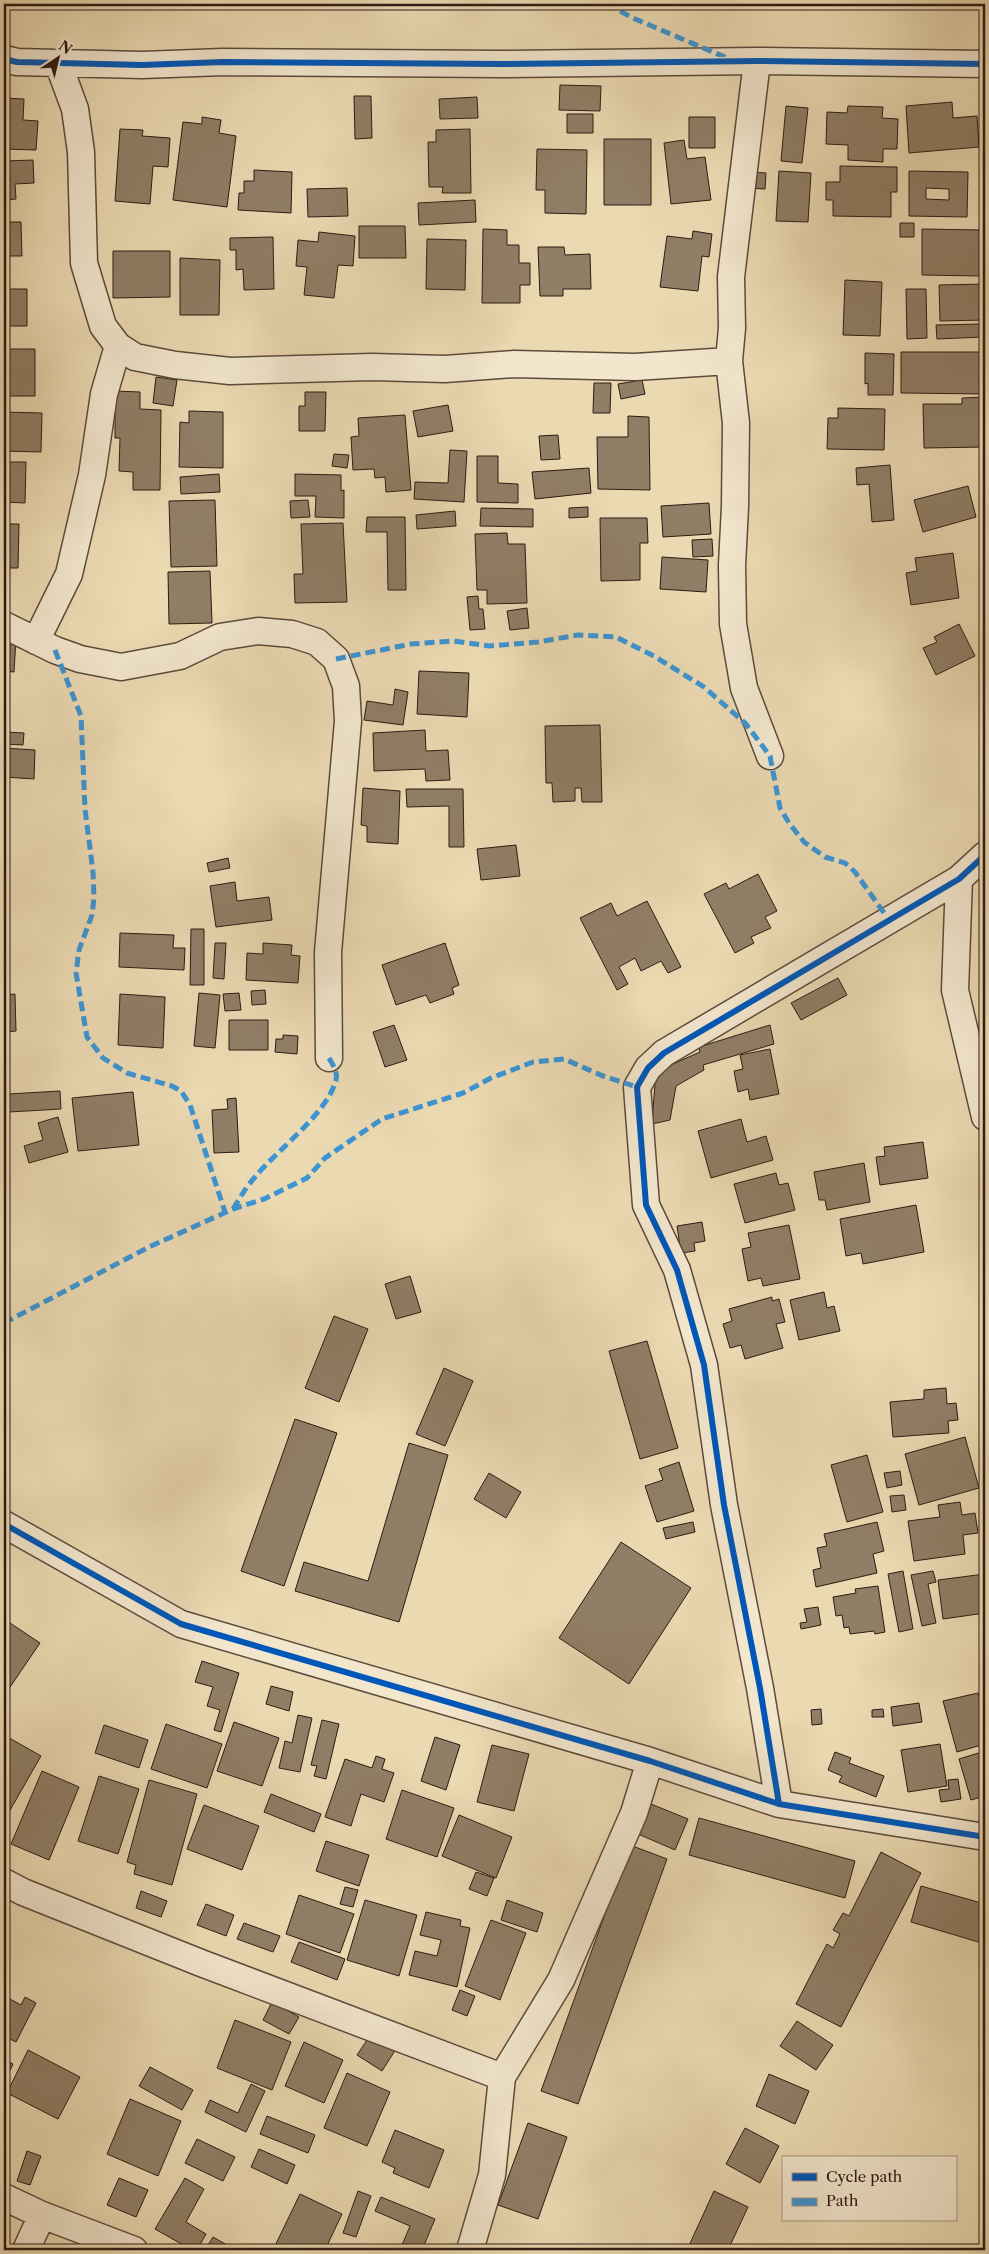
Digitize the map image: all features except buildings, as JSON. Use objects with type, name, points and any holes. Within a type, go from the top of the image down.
[{"type":"street","points":[[4,59],[17,62],[142,65],[223,62],[500,64],[756,61],[985,64]]},
{"type":"street","points":[[756,61],[732,277],[732,328],[729,361],[736,423],[732,565],[733,624],[744,688],[770,756]]},
{"type":"street","points":[[58,63],[74,109],[80,152],[84,262],[103,326],[118,346],[135,357],[230,371],[372,368],[446,369],[514,364],[636,367],[729,361]]},
{"type":"street","points":[[36,641],[69,574],[92,476],[104,394],[118,346]]},
{"type":"street","points":[[4,625],[36,641],[80,659],[121,667],[180,656],[220,637],[258,630],[292,634],[317,642],[336,659],[346,686],[348,721],[328,952],[329,1058]]},
{"type":"street","points":[[779,1804],[760,1688],[724,1505],[704,1365],[677,1270],[646,1205],[637,1087],[648,1068],[664,1053],[959,879],[985,855]]},
{"type":"street","points":[[959,879],[955,990],[977,1045],[985,1117]]},
{"type":"street","points":[[4,1524],[181,1624],[650,1761],[779,1804],[985,1837]]},
{"type":"street","points":[[470,2250],[492,2175],[502,2076],[561,1980],[634,1813],[650,1761]]},
{"type":"street","points":[[4,1882],[23,1892],[201,1963],[502,2076]]},
{"type":"street","points":[[4,2197],[42,2215],[134,2250]]},
{"type":"street","points":[[26,2250],[42,2215]]},
{"type":"marked path","points":[[607,4],[633,18],[727,58]]},
{"type":"marked path","points":[[336,659],[411,644],[454,641],[489,646],[538,642],[578,635],[616,637],[654,656],[704,687],[746,724],[770,756],[780,808],[789,823],[804,842],[825,857],[845,863],[855,872],[889,920]]},
{"type":"marked path","points":[[55,650],[81,716],[85,809],[93,872],[94,898],[92,915],[79,950],[76,973],[87,1037],[103,1058],[127,1073],[172,1086],[181,1091],[190,1105],[225,1212]]},
{"type":"marked path","points":[[233,1209],[264,1166],[323,1106],[336,1080],[335,1069],[329,1058]]},
{"type":"marked path","points":[[4,1323],[149,1247],[233,1209],[264,1199],[307,1178],[325,1158],[382,1119],[463,1093],[491,1078],[533,1062],[564,1059],[603,1076],[637,1087]]},
{"type":"cycle path","points":[[4,59],[17,62],[142,65],[223,62],[500,64],[757,61],[985,64]]},
{"type":"cycle path","points":[[779,1804],[760,1688],[724,1505],[704,1365],[677,1270],[646,1205],[637,1087],[648,1068],[664,1053],[959,879],[985,855]]},
{"type":"cycle path","points":[[4,1524],[181,1624],[650,1761],[779,1804],[985,1837]]}]
